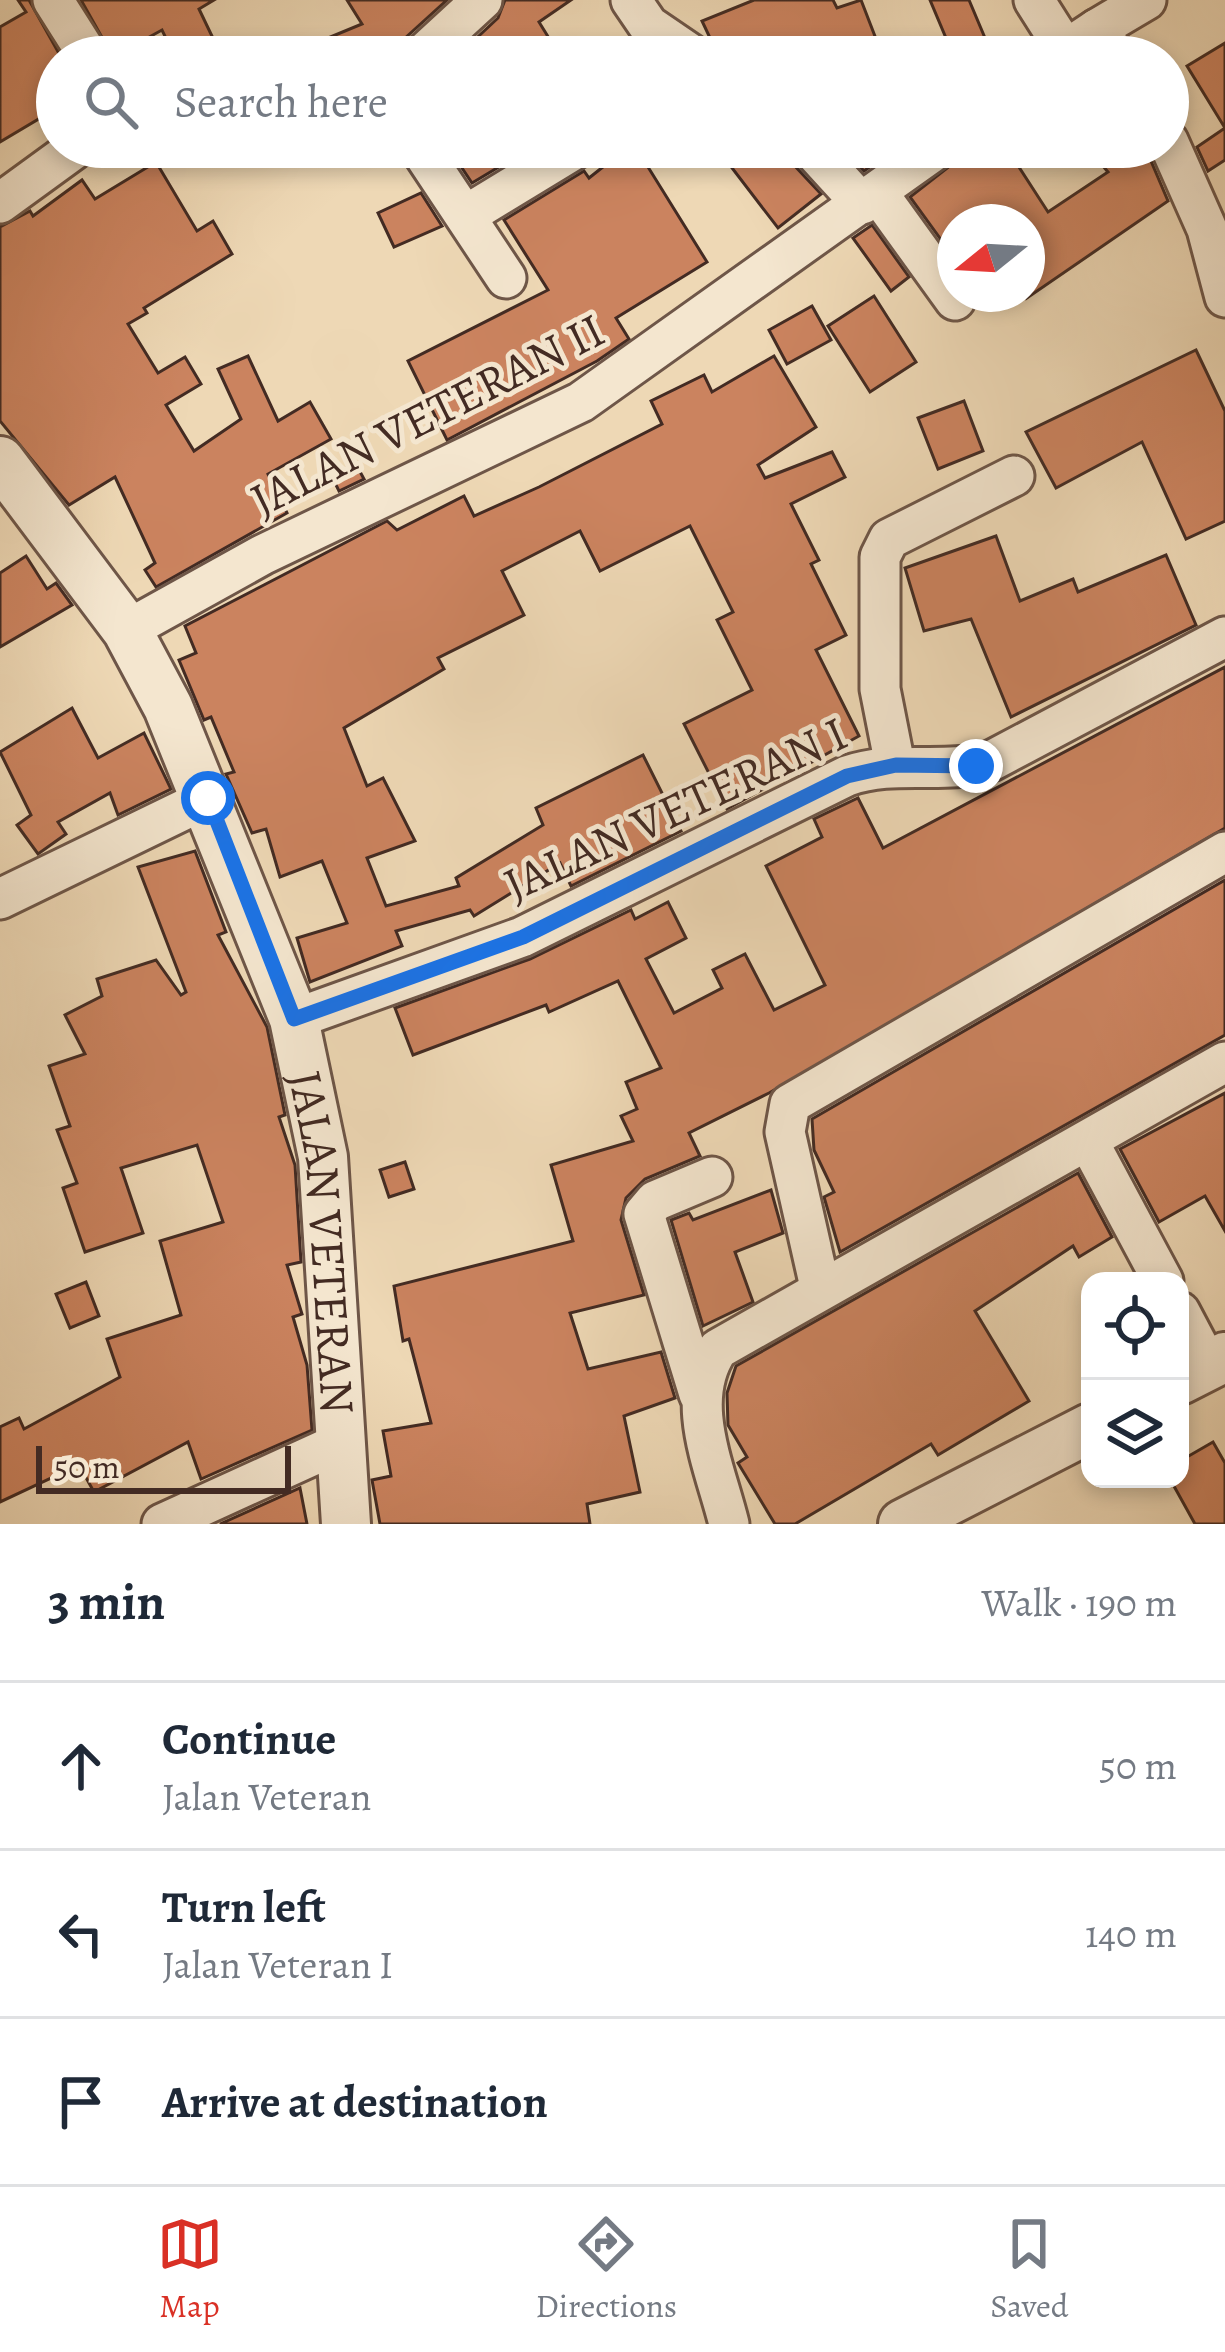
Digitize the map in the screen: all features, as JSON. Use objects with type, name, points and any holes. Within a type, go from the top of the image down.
[{"type":"street","points":[[53,0],[76,36]]},
{"type":"street","points":[[443,36],[482,0]]},
{"type":"street","points":[[1034,0],[1072,36]]},
{"type":"street","points":[[1100,36],[1146,0]]},
{"type":"street","points":[[0,203],[48,168]]},
{"type":"street","points":[[434,168],[506,278]]},
{"type":"street","points":[[468,214],[544,168]]},
{"type":"street","points":[[835,168],[870,198],[937,279]]},
{"type":"street","name":"JALAN VETERAN II","points":[[127,630],[262,555],[581,402],[911,168]]},
{"type":"street","points":[[1183,168],[1222,274]]},
{"type":"street","points":[[896,765],[880,689],[880,557],[889,539],[1014,476]]},
{"type":"street","name":"JALAN VETERAN","points":[[10,493],[127,630],[208,798],[294,1019],[323,1157],[346,1524]]},
{"type":"street","name":"JALAN VETERAN I","points":[[294,1019],[523,937],[847,776],[896,765],[959,768],[991,761],[1225,638]]},
{"type":"street","points":[[0,899],[208,798]]},
{"type":"street","points":[[820,1287],[785,1132],[790,1103],[1225,852]]},
{"type":"street","points":[[699,1394],[705,1367],[718,1349],[820,1287],[1225,1062]]},
{"type":"street","points":[[1088,1141],[1158,1272]]},
{"type":"street","points":[[712,1177],[655,1201],[644,1214],[699,1394],[729,1524]]},
{"type":"street","points":[[1189,1333],[1204,1368]]},
{"type":"street","points":[[903,1524],[1081,1433]]},
{"type":"street","points":[[162,1524],[342,1442]]},
{"type":"building","points":[[18,0],[29,0],[49,36],[36,36],[36,121],[0,142],[0,27],[26,12]]},
{"type":"building","points":[[81,0],[214,0],[199,9],[212,36],[165,36],[162,30],[151,36],[101,36]]},
{"type":"building","points":[[347,0],[447,0],[407,36],[333,36],[362,24]]},
{"type":"building","points":[[505,0],[571,0],[539,22],[548,36],[479,36],[498,18]]},
{"type":"building","points":[[754,0],[833,0],[837,8],[861,0],[875,36],[709,36],[702,21]]},
{"type":"building","points":[[930,0],[969,0],[984,36],[945,36]]},
{"type":"building","points":[[1225,43],[1225,128],[1189,69],[1189,65]]},
{"type":"building","points":[[1225,128],[1225,160],[1208,171],[1197,147]]},
{"type":"building","points":[[146,168],[160,168],[197,231],[213,221],[232,254],[144,308],[147,313],[128,324],[158,373],[185,357],[201,384],[166,405],[194,451],[241,419],[218,369],[248,356],[278,421],[310,402],[331,439],[268,474],[287,513],[156,587],[145,570],[155,563],[115,477],[69,505],[0,421],[0,227],[30,211],[33,216],[82,180],[95,199]]},
{"type":"building","points":[[462,168],[497,168],[472,183]]},
{"type":"building","points":[[602,168],[649,168],[707,262],[616,318],[629,339],[597,361],[447,440],[408,361],[548,290],[504,220],[584,171],[589,178]]},
{"type":"building","points":[[732,168],[797,168],[821,194],[778,228]]},
{"type":"building","points":[[947,168],[1020,168],[1043,204],[937,204],[937,234],[910,197]]},
{"type":"building","points":[[1105,168],[1154,168],[1168,201],[1045,286],[1045,207],[1048,212],[1108,172]]},
{"type":"building","points":[[421,193],[442,226],[394,247],[378,213]]},
{"type":"building","points":[[872,225],[909,277],[891,291],[853,238]]},
{"type":"building","points":[[874,296],[916,362],[870,392],[828,326]]},
{"type":"building","points":[[812,306],[831,340],[787,364],[769,330]]},
{"type":"building","points":[[1196,350],[1225,411],[1225,521],[1186,539],[1142,442],[1056,488],[1026,432]]},
{"type":"building","points":[[774,356],[816,427],[758,465],[765,478],[832,452],[845,477],[791,504],[819,560],[811,564],[846,635],[816,650],[859,736],[727,809],[684,724],[752,690],[717,620],[733,612],[690,526],[600,571],[580,531],[502,571],[524,615],[438,658],[444,669],[344,728],[367,786],[383,778],[415,841],[367,858],[386,906],[459,886],[456,878],[543,825],[536,808],[643,755],[681,831],[571,886],[560,863],[474,916],[470,910],[396,931],[402,946],[310,982],[297,938],[347,923],[322,861],[280,877],[266,829],[252,833],[226,774],[234,772],[211,717],[204,720],[179,660],[196,653],[185,626],[387,521],[397,530],[464,496],[474,516],[539,487],[662,424],[651,401],[704,375],[712,392]]},
{"type":"building","points":[[964,401],[983,451],[938,469],[918,418]]},
{"type":"building","points":[[358,468],[364,479],[339,491],[334,481]]},
{"type":"building","points":[[996,536],[1020,601],[1073,579],[1078,592],[1166,555],[1196,625],[1011,717],[971,619],[924,631],[905,568]]},
{"type":"building","points":[[26,556],[47,589],[56,583],[72,605],[0,647],[0,573]]},
{"type":"building","points":[[1225,667],[1225,828],[769,1093],[689,1133],[700,1156],[645,1179],[626,1198],[621,1220],[644,1295],[570,1313],[588,1369],[661,1352],[675,1398],[624,1416],[640,1492],[587,1504],[590,1524],[380,1524],[372,1480],[391,1476],[383,1431],[431,1423],[409,1339],[403,1341],[394,1286],[573,1241],[551,1165],[633,1141],[621,1116],[637,1109],[626,1082],[661,1068],[618,981],[549,1012],[546,1005],[413,1055],[395,1008],[530,959],[631,910],[635,919],[668,902],[686,938],[646,959],[674,1013],[722,988],[713,970],[745,954],[774,1010],[825,985],[766,866],[822,837],[814,819],[858,798],[883,848]]},
{"type":"building","points":[[72,708],[98,758],[144,733],[171,789],[118,815],[110,793],[58,822],[66,834],[38,854],[17,825],[31,815],[0,752]]},
{"type":"building","points":[[195,851],[226,932],[218,935],[267,1027],[285,1115],[279,1117],[295,1165],[301,1262],[287,1265],[302,1314],[293,1317],[307,1365],[312,1430],[201,1479],[188,1442],[94,1492],[79,1465],[0,1502],[0,1427],[19,1418],[24,1429],[120,1377],[107,1339],[181,1315],[160,1241],[223,1222],[197,1145],[121,1168],[143,1233],[85,1252],[63,1188],[77,1183],[57,1130],[70,1126],[49,1066],[85,1054],[65,1015],[102,996],[97,979],[156,960],[181,995],[186,992],[138,867]]},
{"type":"building","points":[[1225,880],[1225,1035],[840,1252],[824,1197],[834,1192],[814,1150],[812,1119]]},
{"type":"building","points":[[1225,1093],[1225,1231],[1205,1196],[1159,1222],[1120,1149]]},
{"type":"building","points":[[405,1162],[414,1189],[389,1197],[380,1170]]},
{"type":"building","points":[[1078,1173],[1112,1237],[1079,1257],[1073,1246],[975,1311],[1029,1401],[938,1455],[931,1444],[795,1524],[775,1524],[738,1463],[747,1457],[728,1425],[727,1393],[736,1366]]},
{"type":"building","points":[[771,1190],[783,1233],[735,1252],[753,1302],[703,1326],[671,1220],[689,1213],[693,1220]]},
{"type":"building","points":[[86,1282],[99,1316],[70,1328],[56,1294]]},
{"type":"building","points":[[1213,1442],[1225,1463],[1225,1524],[1195,1524],[1175,1488],[1189,1488],[1189,1456]]},
{"type":"building","points":[[300,1488],[307,1524],[220,1524]]},
{"type":"route","points":[[208,798],[294,1019],[523,937],[847,776],[896,765],[976,766]]}]
